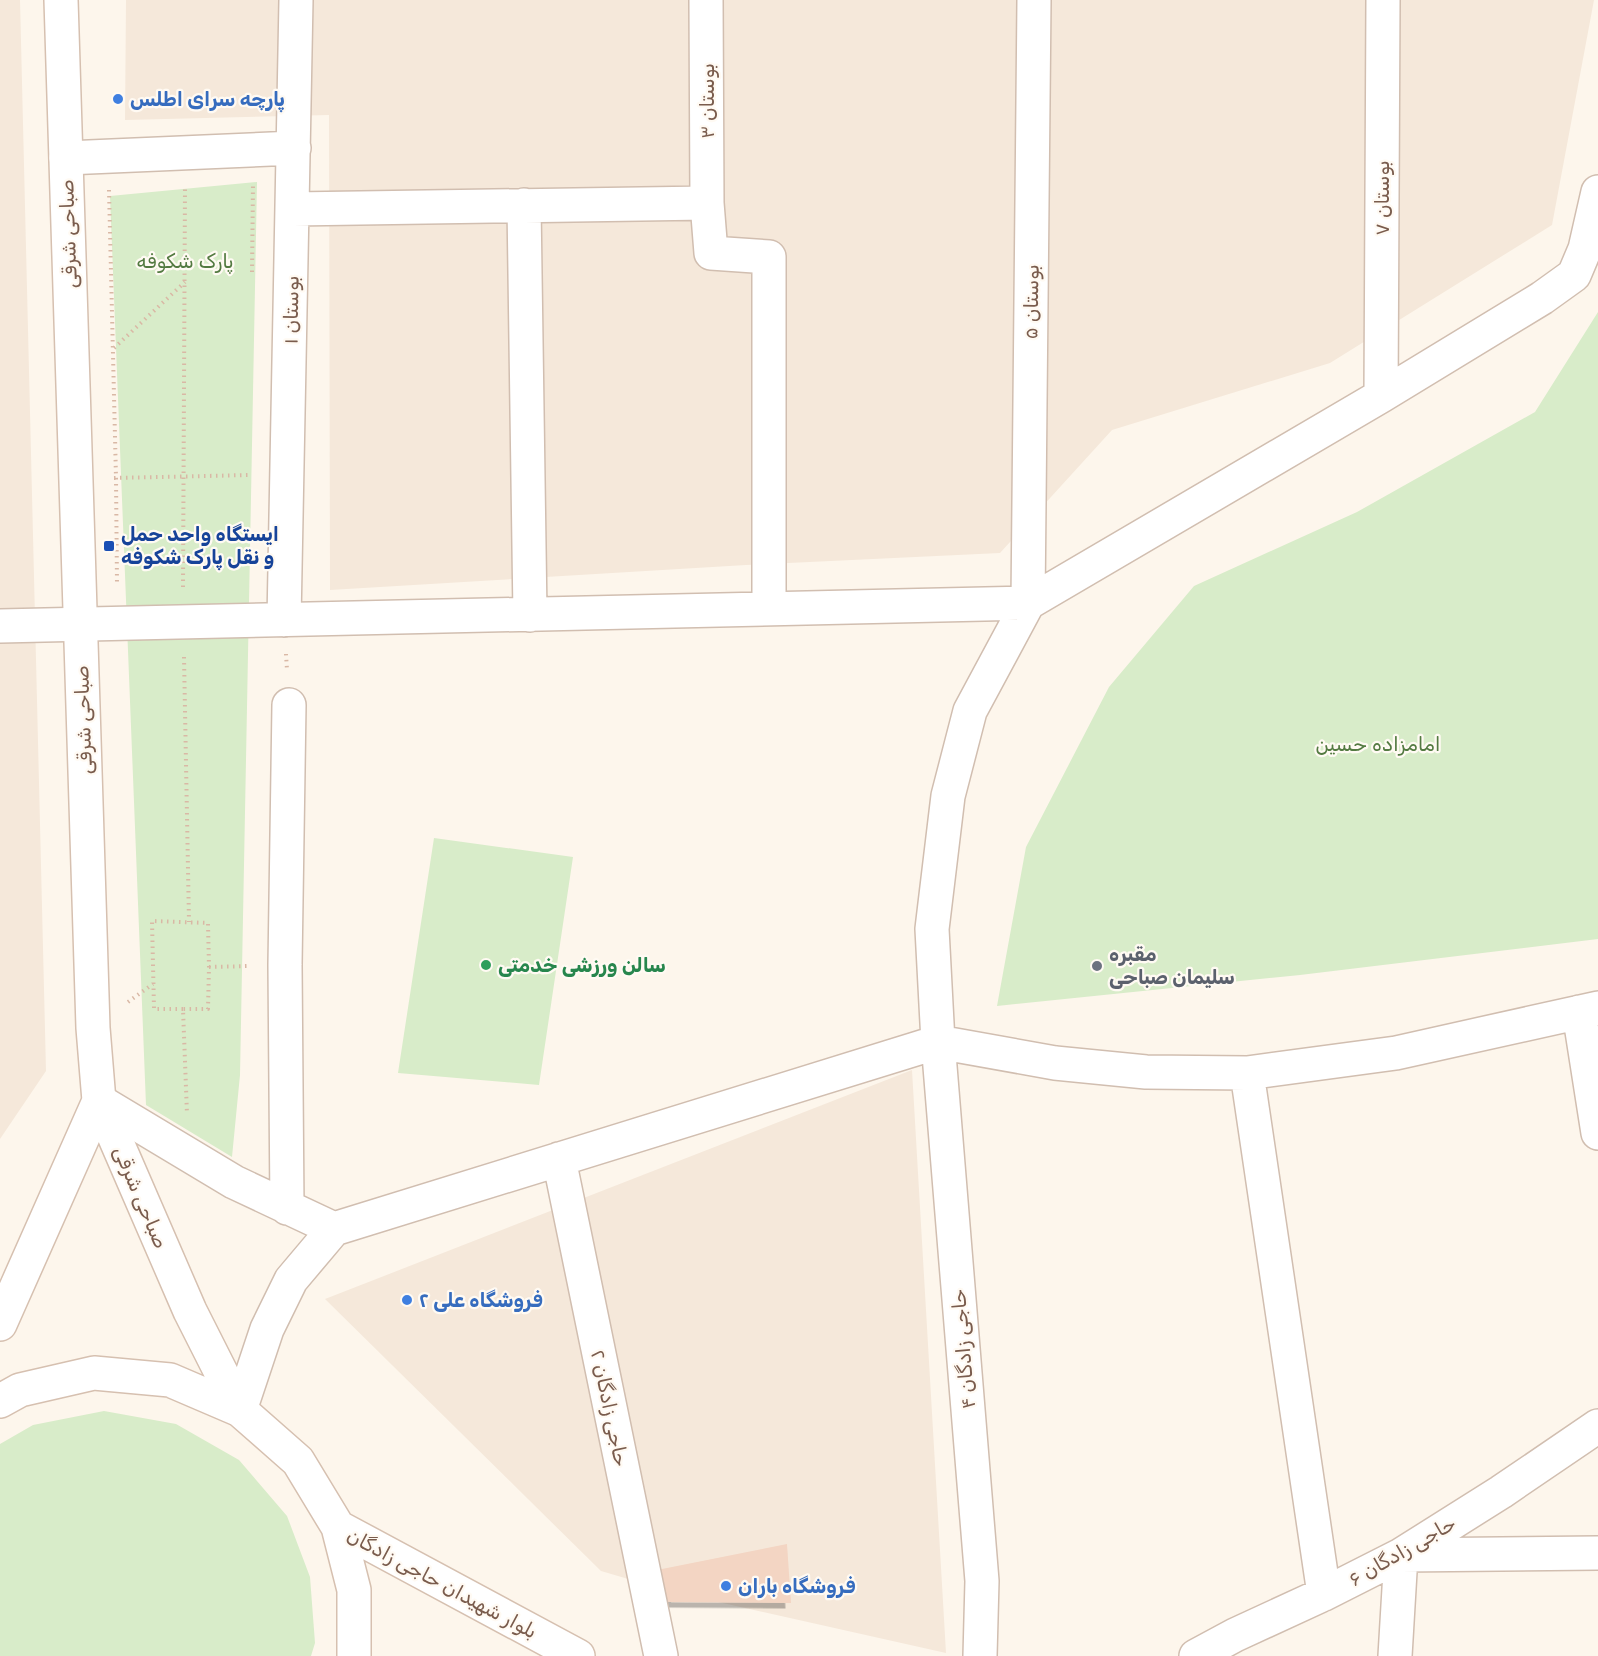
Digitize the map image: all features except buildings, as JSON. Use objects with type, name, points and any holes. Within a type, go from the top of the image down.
[{"type":"street","name":"صباحی شرقی","points":[[61,0],[93,1028],[99,1101],[190,1311],[240,1410]]},
{"type":"street","name":"بوستان ۱","points":[[284,620],[296,0]]},
{"type":"street","name":"بوستان ۳","points":[[706,0],[707,203],[711,253],[769,257],[769,609]]},
{"type":"street","name":"بوستان ۵","points":[[1028,603],[1034,0]]},
{"type":"street","name":"بوستان ۷","points":[[1382,396],[1383,0]]},
{"type":"street","points":[[66,158],[294,148]]},
{"type":"street","points":[[0,626],[1028,603],[1382,396],[1542,298],[1574,274],[1585,249],[1598,192]]},
{"type":"street","points":[[293,209],[707,203]]},
{"type":"street","points":[[524,205],[530,615]]},
{"type":"street","name":"حاجی زادگان ۴","points":[[980,1656],[982,1581],[938,1042],[932,929],[948,796],[970,711],[1028,603]]},
{"type":"street","points":[[287,1208],[285,965],[288,705]]},
{"type":"street","points":[[240,1410],[267,1329],[291,1280],[334,1229],[938,1042],[1055,1063],[1146,1072],[1247,1073],[1396,1053],[1588,1010],[1598,1133]]},
{"type":"street","points":[[1247,1073],[1324,1594]]},
{"type":"street","points":[[0,1324],[99,1101],[234,1182],[334,1229]]},
{"type":"street","name":"حاجی زادگان ۲","points":[[559,1159],[661,1656]]},
{"type":"street","points":[[0,1401],[20,1390],[94,1373],[170,1380],[240,1410],[298,1461],[338,1527],[354,1590],[354,1656]]},
{"type":"street","name":"حاجی زادگان ۶","points":[[1196,1656],[1401,1555],[1501,1492],[1598,1426]]},
{"type":"street","name":"بلوار شهیدان حاجی زادگان","points":[[338,1527],[578,1656]]},
{"type":"street","points":[[1395,1656],[1401,1555],[1598,1554]]},
{"type":"path","points":[[185,153],[183,623],[189,922]]},
{"type":"path","points":[[108,156],[118,624]]},
{"type":"path","points":[[73,388],[185,282]]},
{"type":"path","points":[[75,479],[288,474]]},
{"type":"path","points":[[284,620],[288,705]]},
{"type":"path","points":[[152,921],[208,923],[208,1009],[183,1009],[154,1009],[152,921]]},
{"type":"path","points":[[183,1009],[188,1155]]},
{"type":"shaded area","points":[[0,0],[20,0],[46,1071],[0,1139]]},
{"type":"shaded area","points":[[126,0],[1594,0],[1552,225],[1330,363],[1112,430],[1000,553],[746,565],[330,590],[329,115],[125,120]]},
{"type":"shaded area","points":[[912,1070],[946,1653],[669,1591],[601,1571],[325,1299]]},
{"type":"green space","name":"پارک شکوفه","points":[[257,182],[240,1075],[232,1157],[146,1105],[110,196]]},
{"type":"green space","name":"امامزاده حسین","points":[[1598,312],[1598,939],[1300,975],[997,1006],[1026,847],[1109,687],[1194,586],[1357,512],[1535,412]]},
{"type":"green space","name":"سالن ورزشی خدمتی","points":[[434,838],[573,857],[539,1085],[398,1073]]},
{"type":"green space","points":[[104,1411],[176,1424],[239,1460],[287,1516],[310,1577],[315,1643],[311,1656],[0,1656],[0,1444],[33,1425]]},
{"type":"place","name":"پارچه سرای اطلس","points":[[118,99]]},
{"type":"place","name":"ایستگاه واحد حمل و نقل پارک شکوفه","points":[[109,546]]},
{"type":"place","name":"سالن ورزشی خدمتی","points":[[486,965]]},
{"type":"place","name":"مقبره سلیمان صباحی","points":[[1097,966]]},
{"type":"place","name":"فروشگاه علی ۲","points":[[407,1300]]},
{"type":"place","name":"فروشگاه باران","points":[[726,1586]]}]
